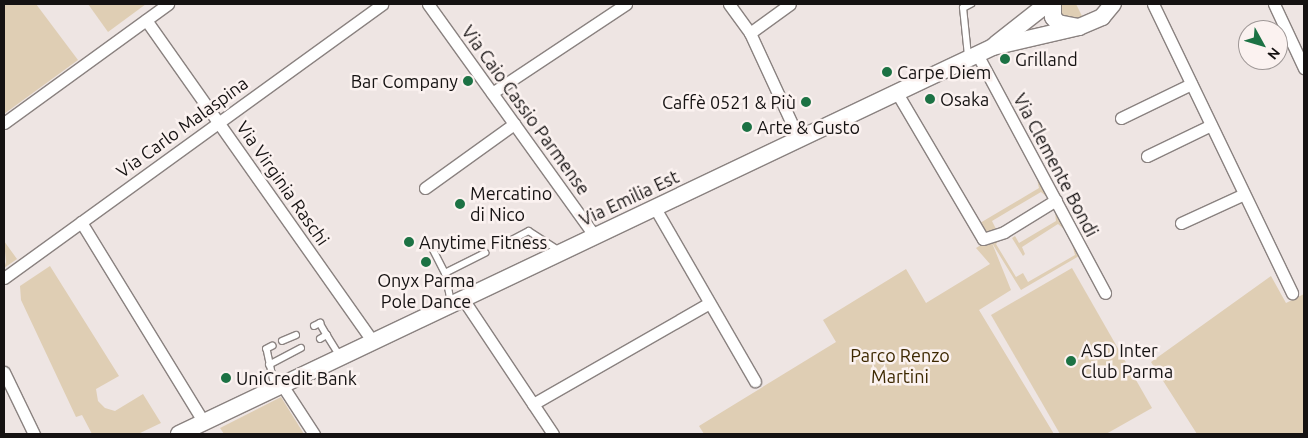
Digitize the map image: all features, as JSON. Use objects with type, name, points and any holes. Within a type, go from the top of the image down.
[{"type":"main road","name":"Via Emilia Est","points":[[993,47],[1048,4]]},
{"type":"main road","points":[[1053,4],[1053,17],[1058,22],[1079,27]]},
{"type":"main road","name":"Via Emilia Est","points":[[179,434],[972,56],[993,47],[1079,27],[1096,21],[1114,6]]},
{"type":"street","points":[[4,123],[168,4]]},
{"type":"street","name":"Via Carlo Malaspina","points":[[4,278],[382,4]]},
{"type":"street","name":"Via Caio Cassio Parmense","points":[[428,4],[595,236]]},
{"type":"street","points":[[492,93],[626,4]]},
{"type":"street","points":[[729,4],[750,33],[799,139]]},
{"type":"street","points":[[750,33],[790,4]]},
{"type":"street","points":[[1153,4],[1292,293]]},
{"type":"street","points":[[1274,4],[1304,68]]},
{"type":"street","name":"Via Virginia Raschi","points":[[146,20],[373,342]]},
{"type":"street","name":"Via Clemente Bondi","points":[[972,56],[1056,200],[1106,293]]},
{"type":"street","points":[[1121,118],[1191,84]]},
{"type":"street","points":[[897,93],[983,239],[1004,232],[1056,200]]},
{"type":"street","points":[[425,188],[514,124]]},
{"type":"street","points":[[1146,156],[1211,125]]},
{"type":"street","points":[[1182,223],[1244,194]]},
{"type":"street","points":[[655,208],[755,381]]},
{"type":"street","points":[[81,222],[204,422]]},
{"type":"street","points":[[458,302],[554,434]]},
{"type":"street","points":[[533,404],[709,303]]},
{"type":"street","points":[[4,372],[34,434]]},
{"type":"street","points":[[279,387],[314,434]]},
{"type":"lane","points":[[971,4],[963,8],[972,56]]},
{"type":"lane","points":[[510,241],[529,232],[562,252]]},
{"type":"lane","points":[[432,247],[458,302]]},
{"type":"lane","points":[[445,273],[485,253]]},
{"type":"lane","points":[[314,326],[320,322],[341,357]]},
{"type":"lane","points":[[282,342],[296,335]]},
{"type":"lane","points":[[320,339],[327,335]]},
{"type":"lane","points":[[273,346],[267,349],[269,365],[279,387]]},
{"type":"lane","points":[[269,365],[301,348]]},
{"type":"green space","points":[[4,4],[36,4],[78,60],[4,114]]},
{"type":"green space","points":[[88,4],[146,4],[108,32]]},
{"type":"green space","points":[[1057,4],[1076,4],[1084,20],[1062,20]]},
{"type":"green space","points":[[1037,179],[1047,197],[1041,192],[992,221],[996,229],[986,232],[980,223],[1039,188]]},
{"type":"green space","points":[[1055,212],[1065,230],[1058,224],[1022,247],[1025,254],[1023,256],[1012,238],[1015,236],[1019,243],[1056,221]]},
{"type":"green space","name":"Parco Renzo Martini","points":[[1002,237],[996,244],[1016,277],[1023,273],[1028,282],[1075,255],[1072,244],[1079,256],[1021,290],[992,243],[1011,290],[979,310],[1054,434],[704,434],[699,426],[836,342],[823,320],[906,269],[926,303],[990,264],[976,248],[992,238]]},
{"type":"green space","points":[[4,241],[17,259],[4,268],[6,262]]},
{"type":"green space","points":[[50,266],[119,376],[96,389],[98,401],[105,408],[115,411],[143,394],[161,423],[138,434],[92,434],[82,415],[76,417],[21,300],[20,286]]},
{"type":"green space","name":"ASD Inter Club Parma","points":[[1072,268],[1152,408],[1106,434],[1060,434],[991,315]]},
{"type":"green space","points":[[1271,276],[1286,303],[1304,294],[1304,434],[1197,434],[1151,362]]},
{"type":"green space","points":[[281,397],[304,434],[224,434],[220,428]]},
{"type":"place","name":"Grilland","points":[[1005,59]]},
{"type":"place","name":"Carpe Diem","points":[[887,72]]},
{"type":"place","name":"Bar Company","points":[[468,81]]},
{"type":"place","name":"Osaka","points":[[930,99]]},
{"type":"place","name":"Caffè 0521 & Più","points":[[806,102]]},
{"type":"place","name":"Arte & Gusto","points":[[747,127]]},
{"type":"place","name":"Mercatino di Nico","points":[[460,204]]},
{"type":"place","name":"Anytime Fitness","points":[[409,242]]},
{"type":"place","name":"Onyx Parma Pole Dance","points":[[426,262]]},
{"type":"place","name":"ASD Inter Club Parma","points":[[1071,361]]},
{"type":"place","name":"UniCredit Bank","points":[[226,378]]}]
